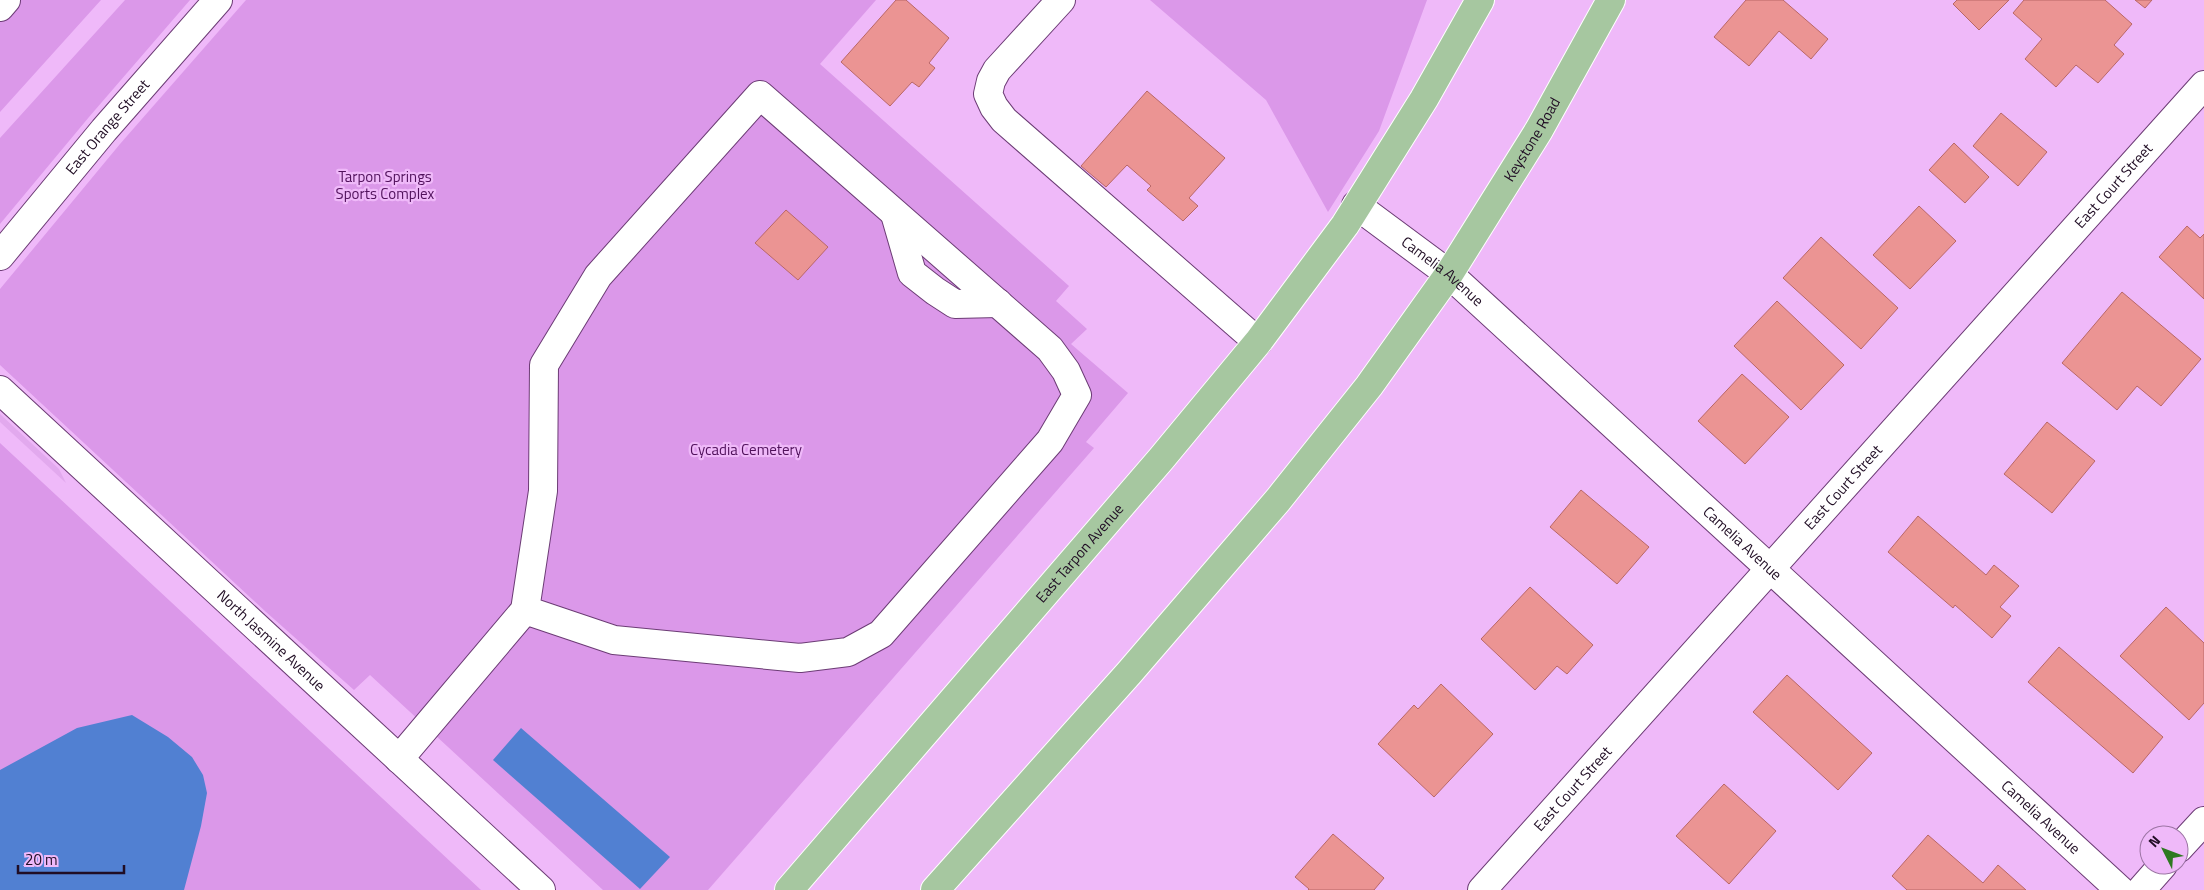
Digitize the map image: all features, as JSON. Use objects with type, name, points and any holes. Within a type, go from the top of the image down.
[{"type":"main road","points":[[1356,205],[1424,99],[1480,0]]},
{"type":"main road","name":"Keystone Road","points":[[1449,274],[1540,130],[1611,0]]},
{"type":"main road","name":"East Tarpon Avenue","points":[[789,890],[1162,460],[1258,342],[1344,225],[1356,205]]},
{"type":"main road","points":[[935,890],[1129,673],[1278,500],[1370,386],[1449,274]]},
{"type":"street","points":[[0,7],[6,0]]},
{"type":"street","name":"East Orange Street","points":[[0,256],[104,130],[218,0]]},
{"type":"street","points":[[1061,0],[997,70],[988,94],[994,108],[1004,120],[1258,342]]},
{"type":"street","name":"East Court Street","points":[[1482,890],[2204,85]]},
{"type":"street","points":[[400,759],[525,610],[543,491],[544,366],[598,276],[760,95],[1050,349],[1066,371],[1078,395],[1050,441],[881,634],[848,652],[800,658],[614,640],[525,610]]},
{"type":"street","name":"Camelia Avenue","points":[[1356,205],[1449,274],[2120,890]]},
{"type":"street","name":"North Jasmine Avenue","points":[[0,390],[541,890]]},
{"type":"street","points":[[2189,837],[2204,820]]},
{"type":"street","points":[[2141,890],[2155,875]]},
{"type":"shaded area","points":[[0,414],[59,469],[66,483],[0,422]]},
{"type":"green space","points":[[0,0],[101,0],[0,112]]},
{"type":"green space","points":[[125,0],[190,0],[0,224],[0,138]]},
{"type":"green space","points":[[246,0],[876,0],[820,64],[1069,286],[1056,301],[1087,329],[1071,344],[1128,393],[1086,442],[1094,448],[708,890],[603,890],[370,675],[354,690],[266,612],[0,365],[0,289],[120,144]]},
{"type":"green space","points":[[1150,0],[1427,0],[1379,131],[1328,212],[1266,100]]},
{"type":"green space","points":[[0,443],[481,890],[0,890]]},
{"type":"water","points":[[132,715],[168,737],[192,757],[203,775],[207,793],[201,826],[184,890],[0,890],[0,770],[77,728]]},
{"type":"water","points":[[521,728],[670,857],[640,889],[493,760]]},
{"type":"building","points":[[896,0],[906,0],[949,38],[929,63],[935,68],[919,87],[912,82],[890,106],[841,62]]},
{"type":"building","points":[[1746,0],[1783,0],[1828,39],[1811,59],[1779,31],[1749,66],[1714,37]]},
{"type":"building","points":[[1957,0],[2009,0],[1979,30],[1953,4]]},
{"type":"building","points":[[2024,0],[2105,0],[2132,24],[2114,45],[2124,54],[2098,83],[2076,65],[2056,87],[2025,59],[2042,39],[2013,13]]},
{"type":"building","points":[[2135,0],[2152,0],[2145,8]]},
{"type":"building","points":[[1147,91],[1225,158],[1189,198],[1198,206],[1183,221],[1147,190],[1151,186],[1127,165],[1106,187],[1081,166]]},
{"type":"building","points":[[2001,113],[2047,152],[2018,186],[1973,146]]},
{"type":"building","points":[[1954,143],[1989,177],[1965,203],[1929,170]]},
{"type":"building","points":[[1919,206],[1956,241],[1910,289],[1873,255]]},
{"type":"building","points":[[786,210],[828,247],[798,280],[755,243]]},
{"type":"building","points":[[2187,226],[2200,238],[2204,234],[2204,299],[2159,257]]},
{"type":"building","points":[[1821,237],[1898,308],[1861,349],[1783,278]]},
{"type":"building","points":[[2122,292],[2201,359],[2161,406],[2137,386],[2117,410],[2062,363]]},
{"type":"building","points":[[1777,301],[1844,365],[1801,410],[1734,346]]},
{"type":"building","points":[[1742,374],[1789,417],[1745,464],[1698,421]]},
{"type":"building","points":[[2047,422],[2095,461],[2052,513],[2004,474]]},
{"type":"building","points":[[1581,490],[1649,547],[1617,584],[1550,527]]},
{"type":"building","points":[[1918,516],[1986,575],[1994,565],[2019,586],[2000,607],[2011,616],[1992,638],[1955,605],[1953,608],[1888,552]]},
{"type":"building","points":[[1530,587],[1593,645],[1567,674],[1557,666],[1535,690],[1481,639]]},
{"type":"building","points":[[2166,607],[2204,643],[2204,703],[2189,720],[2120,656]]},
{"type":"building","points":[[2059,647],[2163,737],[2133,773],[2028,682]]},
{"type":"building","points":[[1787,675],[1872,753],[1838,790],[1753,712]]},
{"type":"building","points":[[1441,684],[1493,734],[1434,797],[1378,744],[1414,705],[1418,709]]},
{"type":"building","points":[[1724,784],[1776,831],[1729,884],[1676,836]]},
{"type":"building","points":[[1333,834],[1384,878],[1374,890],[1308,890],[1295,877]]},
{"type":"building","points":[[1928,835],[1983,883],[1998,865],[2026,890],[1907,890],[1892,876]]},
{"type":"park label","name":"Tarpon Springs Sports Complex","points":[[385,186]]},
{"type":"park label","name":"Cycadia Cemetery","points":[[746,450]]}]
